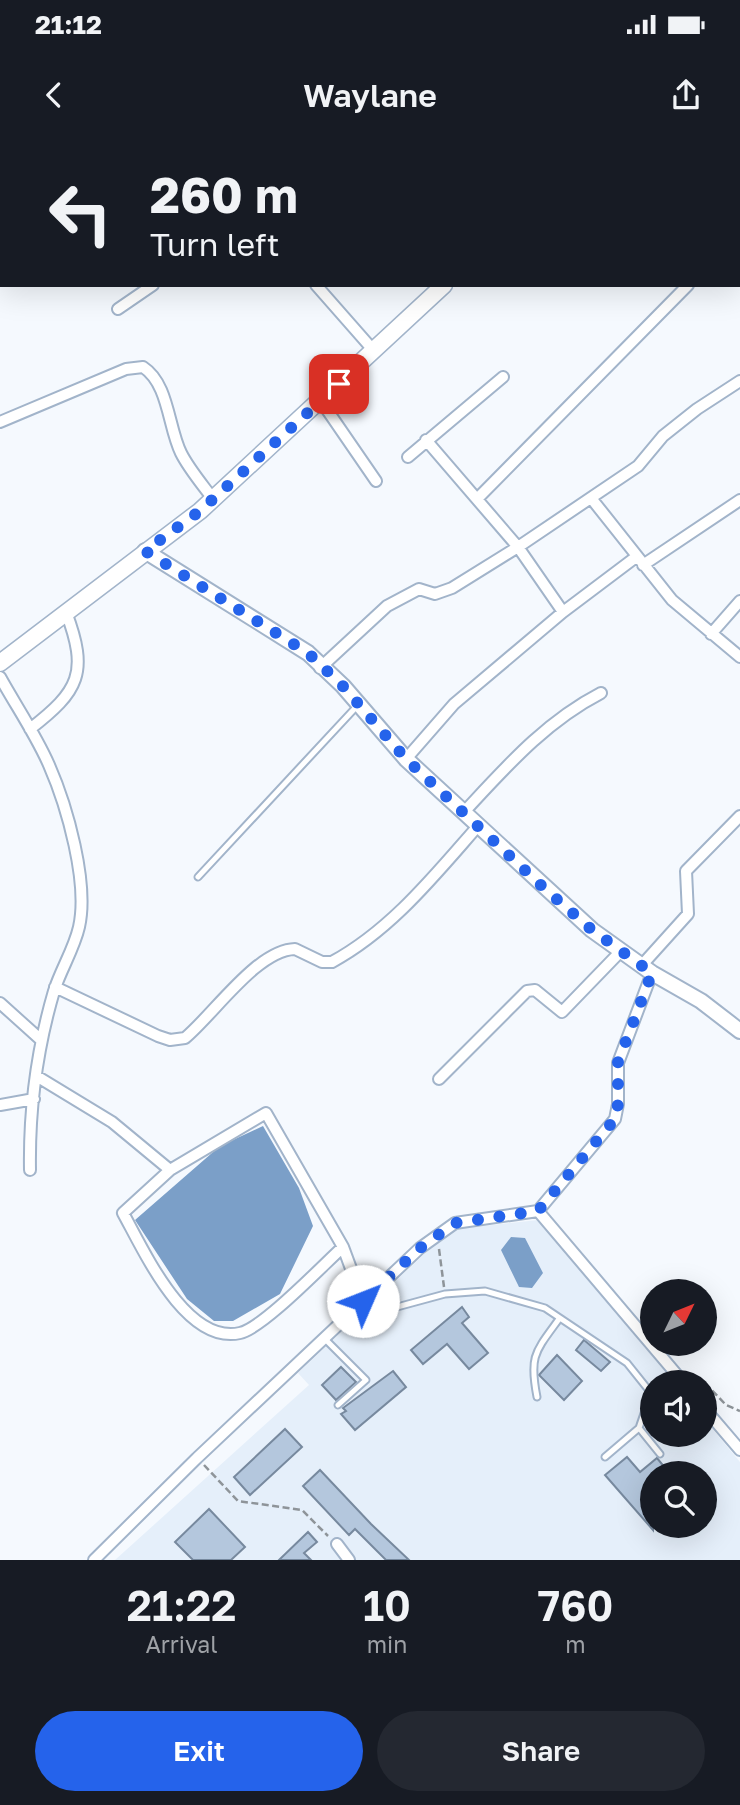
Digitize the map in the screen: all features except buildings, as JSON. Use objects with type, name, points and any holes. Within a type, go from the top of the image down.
[{"type":"main road","points":[[0,663],[212,499],[442,287]]},
{"type":"street","points":[[118,309],[150,287]]},
{"type":"street","points":[[318,287],[374,351]]},
{"type":"street","points":[[478,498],[686,287]]},
{"type":"street","points":[[0,422],[126,369],[143,367],[155,377],[183,456],[212,499]]},
{"type":"street","points":[[408,457],[503,377]]},
{"type":"street","points":[[320,668],[396,600],[419,589],[435,594],[452,588],[638,467],[663,436],[696,409],[740,381]]},
{"type":"street","points":[[321,401],[376,481]]},
{"type":"street","points":[[426,440],[518,547],[564,612]]},
{"type":"street","points":[[591,498],[672,600],[740,657]]},
{"type":"street","points":[[406,759],[454,704],[564,612],[639,561],[740,500]]},
{"type":"street","points":[[145,551],[308,653],[320,668],[359,704],[406,759],[564,905],[621,951],[701,1001],[740,1031]]},
{"type":"street","points":[[711,634],[740,601]]},
{"type":"street","points":[[30,729],[61,704],[73,687],[77,651],[66,612]]},
{"type":"street","points":[[0,677],[50,765],[80,879],[79,925],[55,987],[40,1039],[38,1077],[29,1133],[30,1170]]},
{"type":"street","points":[[464,812],[528,744],[577,705],[601,693]]},
{"type":"street","points":[[94,1560],[197,1458],[438,1233],[455,1223],[538,1211],[615,1119],[618,1104],[618,1062],[647,969],[688,914],[686,871],[740,816]]},
{"type":"street","points":[[55,987],[158,1036],[170,1040],[185,1038],[253,971],[273,956],[295,949],[322,962],[331,962],[386,925],[418,895],[478,826]]},
{"type":"street","points":[[439,1079],[527,991],[535,990],[562,1012],[621,951]]},
{"type":"street","points":[[0,1003],[40,1039]]},
{"type":"street","points":[[38,1077],[112,1122],[170,1170]]},
{"type":"street","points":[[0,1105],[34,1099]]},
{"type":"street","points":[[343,1247],[269,1314],[241,1333],[214,1333],[195,1322],[156,1273],[123,1213],[170,1170],[266,1113],[343,1247],[363,1301]]},
{"type":"street","points":[[538,1211],[672,1370]]},
{"type":"street","points":[[717,1423],[740,1450]]},
{"type":"street","points":[[337,1544],[349,1560]]},
{"type":"lane","points":[[198,877],[359,704]]},
{"type":"lane","points":[[363,1301],[386,1310],[445,1294],[485,1292],[545,1308],[627,1363],[640,1378]]},
{"type":"lane","points":[[537,1398],[531,1367],[537,1350],[559,1319]]},
{"type":"lane","points":[[325,1339],[366,1380],[338,1405]]},
{"type":"lane","points":[[605,1457],[639,1428],[660,1454]]},
{"type":"path","points":[[438,1233],[445,1294]]},
{"type":"path","points":[[717,1396],[726,1405],[740,1411]]},
{"type":"path","points":[[197,1458],[238,1501],[302,1510],[337,1544]]},
{"type":"shaded area","points":[[538,1220],[640,1342],[640,1356],[652,1356],[664,1370],[640,1370],[640,1447],[717,1447],[717,1434],[740,1462],[740,1560],[115,1560],[309,1385],[298,1373],[436,1243],[456,1229]]},
{"type":"water","points":[[263,1126],[299,1188],[313,1226],[280,1294],[233,1321],[214,1321],[187,1299],[135,1220],[220,1146]]},
{"type":"water","points":[[511,1237],[525,1238],[543,1273],[532,1288],[519,1287],[501,1250]]},
{"type":"route","points":[[339,384],[200,511],[145,551],[308,653],[320,668],[342,685],[406,759],[545,889],[592,930],[652,973],[618,1062],[618,1104],[615,1119],[608,1131],[538,1211],[455,1223],[420,1248],[363,1301]]}]
